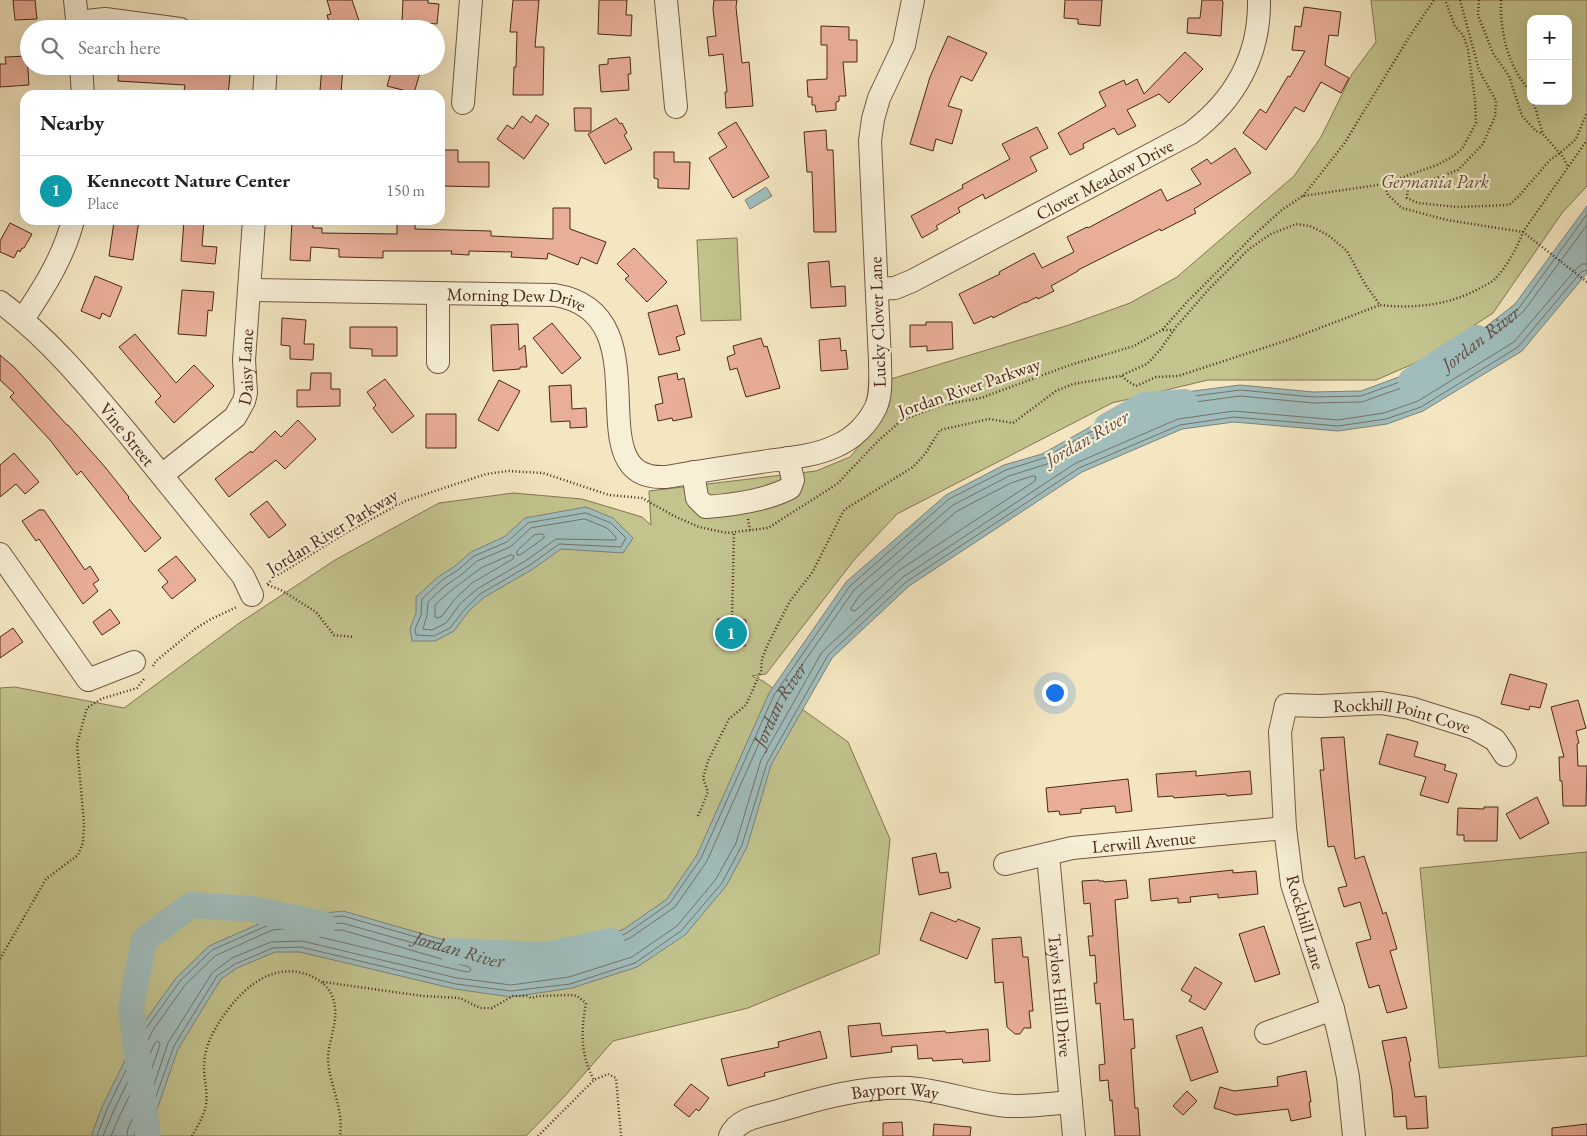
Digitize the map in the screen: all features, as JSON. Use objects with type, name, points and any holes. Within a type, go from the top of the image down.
[{"type":"street","points":[[463,103],[471,0]]},
{"type":"street","points":[[666,0],[676,107]]},
{"type":"street","name":"Lucky Clover Lane","points":[[652,477],[666,477],[816,453],[838,446],[856,433],[871,416],[880,395],[880,384],[871,129],[879,98],[904,45],[913,0]]},
{"type":"street","name":"Clover Meadow Drive","points":[[877,289],[896,288],[912,281],[1197,128],[1224,103],[1245,71],[1256,37],[1259,0]]},
{"type":"street","points":[[76,17],[105,20]]},
{"type":"street","points":[[82,75],[83,90]]},
{"type":"street","points":[[264,90],[265,75]]},
{"type":"street","points":[[23,319],[49,280],[65,245],[71,225]]},
{"type":"street","name":"Daisy Lane","points":[[162,475],[235,417],[241,410],[246,393],[244,360],[254,225]]},
{"type":"street","name":"Morning Dew Drive","points":[[249,290],[555,295],[571,299],[594,313],[606,328],[613,345],[623,452],[632,466],[652,477]]},
{"type":"street","points":[[438,293],[438,362]]},
{"type":"street","name":"Vine Street","points":[[0,302],[23,319],[79,376],[254,585]]},
{"type":"street","points":[[693,472],[697,498],[706,507],[720,506],[778,495],[790,488],[793,480],[788,458]]},
{"type":"street","points":[[0,554],[88,680],[144,668]]},
{"type":"street","name":"Rockhill Point Cove","points":[[1286,705],[1320,706],[1381,703],[1410,708],[1474,728],[1494,740],[1505,755]]},
{"type":"street","name":"Rockhill Lane","points":[[1286,705],[1280,732],[1285,828],[1292,884],[1332,1009],[1348,1077],[1354,1136]]},
{"type":"street","name":"Lerwill Avenue","points":[[1005,864],[1072,848],[1285,828]]},
{"type":"street","name":"Taylors Hill Drive","points":[[1048,855],[1074,1136]]},
{"type":"street","points":[[1266,1033],[1332,1009]]},
{"type":"street","name":"Bayport Way","points":[[730,1136],[736,1126],[746,1120],[812,1101],[884,1087],[911,1088],[1012,1106],[1071,1102]]},
{"type":"path","points":[[1304,196],[1344,144],[1434,0]]},
{"type":"path","name":"Jordan River Parkway","points":[[0,959],[46,879],[78,856],[84,823],[77,744],[88,708],[101,700],[137,688],[144,668],[156,661],[195,629],[211,619],[232,610],[254,585],[278,575],[344,534],[405,501],[486,474],[508,471],[543,473],[609,495],[642,498],[674,516],[699,527],[727,533],[768,528],[837,484],[879,440],[902,420],[942,406],[981,398],[1070,365],[1134,346],[1162,330],[1187,302],[1256,233],[1284,209],[1304,196],[1384,184],[1452,157],[1465,144],[1476,123],[1475,100],[1468,48],[1464,35],[1455,26],[1445,0]]},
{"type":"path","points":[[1460,0],[1479,70],[1496,101],[1495,116],[1483,144],[1458,170],[1408,188],[1407,198],[1418,203],[1457,207],[1508,205],[1518,197],[1550,160],[1560,154],[1576,139],[1587,112]]},
{"type":"path","points":[[1480,0],[1478,15],[1493,52],[1509,76],[1522,116],[1536,131],[1543,134]]},
{"type":"path","points":[[1501,0],[1500,14],[1505,43],[1511,62],[1520,80],[1527,88]]},
{"type":"path","points":[[1534,105],[1543,134],[1569,168]]},
{"type":"path","points":[[1122,375],[1136,386],[1156,376],[1178,376],[1291,339],[1380,305],[1396,307],[1434,305],[1473,292],[1494,280],[1518,247],[1523,232],[1587,140]]},
{"type":"path","points":[[1384,184],[1388,195],[1402,208],[1447,220],[1523,232],[1587,282]]},
{"type":"path","points":[[698,816],[708,792],[704,778],[708,761],[729,719],[746,705],[761,671],[762,659],[767,646],[790,602],[812,572],[844,510],[913,467],[925,454],[940,430],[989,419],[1013,423],[1056,391],[1073,384],[1122,375],[1147,364],[1209,289],[1249,249],[1271,234],[1296,224],[1310,226],[1322,232],[1347,251],[1365,284],[1380,305]]},
{"type":"path","points":[[1162,330],[1174,330]]},
{"type":"path","points":[[732,619],[734,532]]},
{"type":"path","points":[[254,585],[282,590],[316,612],[334,635],[354,637]]},
{"type":"path","points":[[192,1136],[206,1105],[204,1068],[212,1033],[233,1003],[259,980],[281,970],[299,972],[321,982],[423,996],[460,998],[480,1008],[492,1008],[513,996],[527,996],[531,998],[538,996],[577,996],[586,1003],[582,1024],[583,1052],[586,1064],[594,1080]]},
{"type":"path","points":[[321,982],[329,989],[336,1010],[336,1020],[328,1058],[340,1111],[340,1136]]},
{"type":"path","points":[[538,1136],[594,1080],[608,1074],[616,1078],[621,1136]]},
{"type":"green space","name":"Germania Park","points":[[1371,0],[1587,0],[1587,186],[1562,213],[1493,313],[1420,361],[1376,380],[1208,380],[1112,403],[897,514],[854,560],[766,674],[752,676],[763,681],[848,742],[890,839],[879,954],[748,1008],[613,1041],[563,1098],[526,1136],[0,1136],[0,688],[15,687],[124,708],[238,624],[335,560],[439,503],[513,493],[582,499],[642,517],[651,525],[649,491],[816,471],[850,457],[872,431],[891,379],[1069,325],[1130,303],[1177,277],[1294,176],[1321,137],[1352,74],[1376,42]]},
{"type":"green space","points":[[737,238],[741,320],[701,321],[697,240]]},
{"type":"green space","points":[[1587,852],[1587,1056],[1439,1068],[1420,868]]},
{"type":"water","points":[[766,187],[772,196],[750,209],[745,200]]},
{"type":"water","points":[[1587,206],[1587,273],[1522,351],[1423,411],[1387,424],[1338,431],[1234,422],[1182,429],[1082,472],[909,586],[832,658],[771,765],[747,847],[726,886],[685,935],[637,967],[572,988],[511,997],[455,989],[300,952],[275,952],[237,968],[221,979],[178,1049],[155,1115],[144,1136],[91,1136],[102,1107],[143,1024],[176,978],[209,946],[270,919],[343,911],[496,955],[572,950],[624,929],[667,899],[697,855],[769,693],[846,582],[946,495],[1004,465],[1042,454],[1099,422],[1186,392],[1240,385],[1313,392],[1361,391],[1442,361],[1515,304]]},
{"type":"water","points":[[586,507],[613,518],[633,538],[623,553],[561,549],[533,569],[483,598],[468,612],[454,631],[435,641],[412,641],[410,629],[416,613],[416,597],[438,577],[471,552],[504,537],[525,518]]},
{"type":"building","points":[[13,0],[35,0],[37,19],[15,20]]},
{"type":"building","points":[[327,0],[352,0],[359,20],[328,20],[327,15],[331,14]]},
{"type":"building","points":[[403,0],[428,0],[428,3],[439,4],[437,20],[402,20]]},
{"type":"building","points":[[513,0],[539,0],[535,47],[544,47],[543,95],[513,95],[517,32],[510,32]]},
{"type":"building","points":[[599,0],[627,0],[626,15],[632,15],[631,36],[598,34]]},
{"type":"building","points":[[714,0],[737,0],[736,7],[742,63],[749,62],[753,106],[726,108],[725,92],[727,92],[723,54],[709,56],[707,37],[716,36]]},
{"type":"building","points":[[1065,0],[1102,0],[1100,26],[1078,24],[1078,19],[1064,18]]},
{"type":"building","points":[[1202,0],[1222,0],[1221,36],[1187,33],[1188,18],[1200,18]]},
{"type":"building","points":[[1304,7],[1341,12],[1338,36],[1329,35],[1325,65],[1349,78],[1341,93],[1321,82],[1304,112],[1295,107],[1266,150],[1243,133],[1260,109],[1266,113],[1305,51],[1292,50],[1295,26],[1301,27]]},
{"type":"building","points":[[821,26],[849,27],[849,40],[857,40],[857,62],[843,62],[846,96],[839,96],[839,101],[836,102],[836,110],[816,112],[815,105],[812,105],[812,97],[808,97],[807,80],[827,79],[827,45],[821,45]]},
{"type":"building","points":[[948,36],[987,53],[972,81],[961,76],[948,106],[962,110],[952,144],[936,139],[933,151],[910,144],[930,77]]},
{"type":"building","points":[[1185,52],[1203,69],[1169,103],[1159,94],[1127,110],[1136,126],[1118,135],[1114,128],[1083,144],[1084,148],[1070,155],[1058,133],[1106,106],[1099,92],[1124,80],[1126,85],[1137,79],[1144,94]]},
{"type":"building","points":[[20,56],[20,75],[28,75],[29,85],[0,87],[0,64],[6,64],[5,57]]},
{"type":"building","points":[[630,57],[631,74],[628,74],[629,90],[601,92],[599,65],[608,64],[608,59]]},
{"type":"building","points":[[118,75],[230,75],[229,90],[184,90],[185,85],[118,81]]},
{"type":"building","points":[[321,75],[342,75],[341,90],[320,90]]},
{"type":"building","points":[[390,75],[419,75],[415,90],[402,90],[387,86]]},
{"type":"building","points":[[574,108],[591,108],[591,131],[575,131]]},
{"type":"building","points":[[536,115],[549,124],[524,159],[497,139],[507,125],[513,129],[522,116],[531,123]]},
{"type":"building","points":[[616,118],[620,124],[622,123],[627,133],[624,135],[632,149],[605,164],[588,134]]},
{"type":"building","points":[[736,122],[769,177],[733,198],[709,158],[727,147],[718,133]]},
{"type":"building","points":[[1037,127],[1048,148],[1030,157],[1037,171],[985,199],[983,194],[958,208],[960,212],[936,226],[938,229],[922,238],[911,216],[963,188],[962,185],[1010,159],[1002,144]]},
{"type":"building","points":[[826,130],[827,150],[833,150],[836,232],[814,232],[812,172],[807,172],[804,132]]},
{"type":"building","points":[[1235,148],[1251,173],[1194,209],[1196,213],[1078,270],[1051,286],[1054,291],[1038,299],[1037,297],[993,318],[992,316],[974,324],[959,294],[1000,274],[999,272],[1034,253],[1042,268],[1074,252],[1067,237],[1088,228],[1161,189],[1167,201],[1201,184],[1191,169],[1207,159],[1211,164]]},
{"type":"building","points":[[445,150],[458,150],[458,162],[489,162],[489,187],[445,186]]},
{"type":"building","points":[[654,152],[674,152],[674,162],[690,162],[689,189],[658,188],[658,179],[654,178]]},
{"type":"building","points":[[553,208],[570,208],[570,229],[606,242],[597,264],[581,257],[578,265],[548,253],[547,259],[511,257],[512,252],[469,251],[469,255],[451,254],[452,251],[383,251],[383,258],[339,257],[339,249],[311,247],[310,261],[290,260],[292,225],[313,225],[313,228],[322,228],[322,233],[397,234],[397,225],[415,225],[415,229],[491,231],[491,236],[553,239]]},
{"type":"building","points":[[10,223],[32,234],[24,248],[20,252],[18,250],[14,258],[0,252],[0,241]]},
{"type":"building","points":[[114,225],[138,225],[133,260],[109,256]]},
{"type":"building","points":[[184,225],[204,225],[202,246],[217,247],[215,264],[181,261]]},
{"type":"building","points":[[634,248],[667,282],[647,302],[625,279],[629,276],[617,264]]},
{"type":"building","points":[[829,261],[831,287],[845,286],[846,306],[811,308],[808,263]]},
{"type":"building","points":[[95,276],[122,287],[110,317],[102,313],[100,319],[81,311]]},
{"type":"building","points":[[182,290],[214,292],[212,311],[208,310],[206,336],[178,334]]},
{"type":"building","points":[[677,305],[685,334],[676,337],[680,350],[659,355],[648,313]]},
{"type":"building","points":[[282,318],[306,320],[304,344],[314,344],[313,360],[290,359],[290,346],[281,345]]},
{"type":"building","points":[[926,322],[952,322],[953,349],[927,351],[927,346],[910,347],[910,325],[926,325]]},
{"type":"building","points":[[552,323],[581,358],[562,374],[533,338]]},
{"type":"building","points":[[518,324],[519,350],[525,345],[527,367],[493,371],[491,325]]},
{"type":"building","points":[[350,327],[397,327],[397,356],[372,356],[372,349],[350,348]]},
{"type":"building","points":[[135,334],[176,383],[194,365],[214,386],[174,423],[155,402],[161,396],[119,347]]},
{"type":"building","points":[[761,338],[764,347],[767,346],[780,388],[746,397],[737,368],[730,370],[727,357],[735,354],[733,346]]},
{"type":"building","points":[[840,338],[841,351],[846,350],[848,369],[821,371],[819,340]]},
{"type":"building","points":[[0,355],[15,368],[105,467],[161,538],[145,552],[81,471],[77,475],[50,440],[10,397],[14,393],[0,380]]},
{"type":"building","points":[[311,373],[331,373],[331,389],[340,389],[340,406],[297,407],[297,390],[310,390]]},
{"type":"building","points":[[677,373],[678,380],[684,378],[692,417],[673,421],[672,418],[658,421],[655,405],[663,403],[658,377]]},
{"type":"building","points":[[385,379],[414,416],[392,433],[373,408],[376,405],[367,392]]},
{"type":"building","points":[[499,380],[520,391],[498,431],[478,420]]},
{"type":"building","points":[[571,385],[572,409],[586,408],[587,427],[570,428],[570,421],[551,422],[549,386]]},
{"type":"building","points":[[426,414],[456,414],[456,448],[426,448]]},
{"type":"building","points":[[298,420],[316,439],[285,469],[276,460],[229,497],[215,479],[251,451],[252,453],[275,431],[281,437]]},
{"type":"building","points":[[14,453],[39,482],[25,494],[16,484],[0,497],[0,465]]},
{"type":"building","points":[[267,501],[286,525],[269,538],[250,514]]},
{"type":"building","points":[[39,510],[44,510],[85,570],[90,566],[99,580],[93,584],[98,591],[83,604],[39,539],[36,541],[22,521]]},
{"type":"building","points":[[176,556],[196,580],[172,599],[162,587],[168,582],[158,570]]},
{"type":"building","points":[[110,609],[120,623],[102,635],[93,622]]},
{"type":"building","points":[[718,619],[746,620],[745,646],[717,645]]},
{"type":"building","points":[[13,628],[23,642],[0,658],[0,637]]},
{"type":"building","points":[[1510,674],[1547,684],[1540,708],[1530,706],[1529,710],[1501,704]]},
{"type":"building","points":[[1578,700],[1586,728],[1576,731],[1579,743],[1577,744],[1578,766],[1587,766],[1586,806],[1563,806],[1559,757],[1564,757],[1551,707]]},
{"type":"building","points":[[1387,734],[1418,742],[1414,756],[1446,765],[1444,770],[1457,774],[1448,803],[1420,795],[1426,777],[1379,764]]},
{"type":"building","points":[[1344,737],[1355,859],[1364,856],[1383,914],[1386,912],[1397,949],[1390,951],[1407,1008],[1387,1013],[1379,985],[1369,988],[1356,943],[1371,939],[1360,902],[1344,907],[1338,888],[1347,886],[1334,846],[1328,847],[1320,770],[1324,770],[1321,738]]},
{"type":"building","points":[[1196,771],[1196,776],[1250,771],[1252,794],[1174,798],[1173,796],[1158,797],[1156,774]]},
{"type":"building","points":[[1128,779],[1132,811],[1116,813],[1115,806],[1081,809],[1081,813],[1060,815],[1059,811],[1048,812],[1046,788]]},
{"type":"building","points":[[1537,797],[1549,823],[1520,839],[1506,814]]},
{"type":"building","points":[[1484,807],[1498,807],[1497,841],[1464,841],[1464,835],[1457,835],[1458,808],[1484,809]]},
{"type":"building","points":[[936,853],[940,873],[948,872],[951,888],[919,895],[912,858]]},
{"type":"building","points":[[1233,870],[1233,873],[1256,871],[1258,894],[1218,898],[1218,894],[1190,897],[1191,902],[1178,903],[1178,898],[1151,901],[1149,879]]},
{"type":"building","points":[[1099,880],[1104,882],[1126,880],[1128,898],[1115,900],[1124,1020],[1133,1019],[1135,1048],[1131,1049],[1135,1108],[1138,1108],[1140,1136],[1115,1136],[1108,1080],[1100,1081],[1099,1065],[1105,1064],[1100,1003],[1096,1004],[1094,983],[1097,983],[1095,955],[1090,956],[1088,936],[1093,936],[1090,903],[1084,904],[1082,881]]},
{"type":"building","points":[[931,912],[956,922],[958,919],[980,928],[967,959],[920,940]]},
{"type":"building","points":[[1264,926],[1280,974],[1255,982],[1239,934]]},
{"type":"building","points":[[1021,937],[1023,957],[1028,957],[1033,1011],[1029,1011],[1031,1028],[1024,1028],[1020,1034],[1015,1034],[1007,1027],[1003,982],[995,983],[992,939]]},
{"type":"building","points":[[1195,967],[1222,983],[1205,1010],[1189,1001],[1192,996],[1181,990]]},
{"type":"building","points":[[880,1023],[882,1036],[988,1029],[990,1061],[963,1063],[962,1059],[933,1061],[932,1058],[918,1059],[917,1045],[891,1047],[892,1052],[851,1057],[848,1026]]},
{"type":"building","points":[[1202,1027],[1218,1072],[1191,1081],[1176,1036]]},
{"type":"building","points":[[820,1031],[827,1058],[764,1073],[765,1076],[728,1086],[721,1059],[779,1047],[778,1042]]},
{"type":"building","points":[[1406,1037],[1415,1097],[1426,1096],[1428,1128],[1407,1129],[1406,1116],[1394,1117],[1392,1090],[1382,1041]]},
{"type":"building","points":[[1306,1071],[1311,1102],[1309,1102],[1311,1117],[1291,1121],[1288,1109],[1236,1115],[1214,1108],[1220,1087],[1234,1091],[1278,1086],[1277,1077]]},
{"type":"building","points":[[691,1084],[709,1098],[699,1111],[696,1109],[689,1117],[674,1105]]},
{"type":"building","points":[[1187,1091],[1197,1101],[1183,1115],[1173,1106]]},
{"type":"building","points":[[902,1122],[903,1136],[883,1136],[883,1123]]},
{"type":"building","points":[[934,1124],[971,1127],[970,1136],[933,1136]]},
{"type":"building","points":[[1587,1124],[1587,1136],[1552,1136],[1552,1128]]},
{"type":"waterway","name":"Jordan River","points":[[1411,381],[1477,338]]},
{"type":"waterway","name":"Jordan River","points":[[1107,426],[1144,405],[1185,402]]},
{"type":"waterway","name":"Jordan River","points":[[148,1136],[131,1009],[144,940],[191,905],[251,909],[323,924]]},
{"type":"waterway","name":"Jordan River","points":[[452,951],[546,955],[611,941]]},
{"type":"place","name":"Kennecott Nature Center","points":[[731,633]]}]
